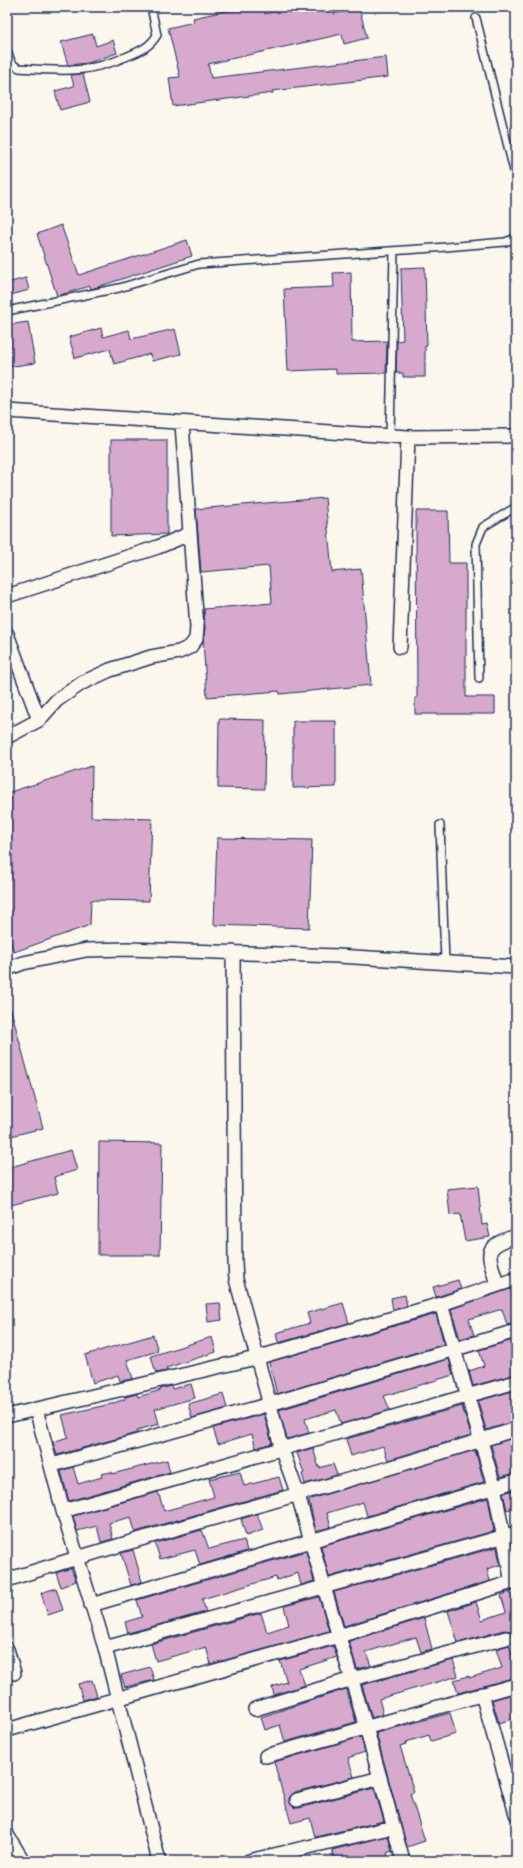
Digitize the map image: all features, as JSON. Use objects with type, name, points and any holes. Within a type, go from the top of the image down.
[{"type":"street","points":[[7,411],[182,424],[408,437],[516,436]]},
{"type":"street","points":[[7,737],[40,720],[57,700],[82,683],[110,670],[151,657],[179,652],[190,647],[196,639],[197,627],[182,424]]},
{"type":"street","points":[[400,647],[408,437]]},
{"type":"street","points":[[7,596],[158,547],[189,534]]},
{"type":"street","points":[[7,634],[40,720]]},
{"type":"street","points":[[7,969],[22,963],[86,950],[128,949],[233,952],[445,962],[516,967]]},
{"type":"street","points":[[233,952],[234,1262],[242,1304],[256,1358],[282,1450],[298,1495],[352,1679],[403,1861]]},
{"type":"street","points":[[497,1285],[490,1250],[497,1242],[516,1236]]},
{"type":"street","points":[[7,1416],[256,1358],[441,1304],[516,1279]]},
{"type":"street","points":[[7,1730],[339,1636],[514,1582],[510,1535],[494,1486],[441,1304]]},
{"type":"street","points":[[52,1465],[270,1404],[516,1331]]},
{"type":"street","points":[[63,1511],[282,1450],[516,1382]]},
{"type":"street","points":[[36,1409],[63,1511],[105,1648],[159,1861]]},
{"type":"street","points":[[7,1580],[77,1557],[298,1495],[516,1430]]},
{"type":"street","points":[[92,1605],[494,1486],[516,1481]]},
{"type":"street","points":[[105,1648],[510,1535]]},
{"type":"street","points":[[255,1709],[352,1679],[506,1638]]},
{"type":"street","points":[[7,1649],[14,1673]]},
{"type":"street","points":[[266,1756],[516,1685]]},
{"type":"street","points":[[482,1694],[516,1814]]},
{"type":"street","points":[[297,1800],[380,1778]]},
{"type":"street","points":[[249,1861],[393,1827]]},
{"type":"street","points":[[7,1835],[23,1861]]},
{"type":"lane","points":[[7,51],[12,64],[19,68],[71,71],[106,66],[152,44],[157,35],[151,7]]},
{"type":"lane","points":[[476,18],[516,180]]},
{"type":"lane","points":[[7,311],[120,288],[199,264],[505,242],[516,238]]},
{"type":"lane","points":[[390,436],[394,251]]},
{"type":"lane","points":[[479,678],[476,544],[483,527],[516,507]]},
{"type":"lane","points":[[440,825],[445,962]]},
{"type":"building","points":[[243,7],[264,7],[265,14],[290,7],[333,7],[334,14],[359,7],[367,38],[344,44],[342,34],[208,64],[211,78],[386,57],[388,77],[272,91],[273,93],[173,106],[169,78],[180,77],[168,28],[194,22],[193,18]]},
{"type":"building","points":[[93,34],[96,46],[113,40],[117,53],[88,63],[68,65],[61,42]]},
{"type":"building","points":[[83,74],[90,102],[60,110],[55,91],[74,86],[71,75]]},
{"type":"building","points":[[61,225],[79,275],[187,240],[192,256],[91,289],[90,286],[57,296],[37,234]]},
{"type":"building","points":[[425,267],[427,346],[425,346],[425,377],[403,377],[403,373],[396,373],[397,341],[403,340],[401,268]]},
{"type":"building","points":[[351,272],[352,342],[387,341],[386,373],[336,374],[336,369],[288,371],[284,289],[334,287],[333,273]]},
{"type":"building","points":[[26,278],[29,290],[7,296],[7,283]]},
{"type":"building","points":[[28,322],[35,363],[7,367],[7,325]]},
{"type":"building","points":[[101,328],[103,337],[129,330],[131,339],[175,329],[181,354],[152,361],[150,354],[114,364],[110,349],[75,358],[69,337]]},
{"type":"building","points":[[111,440],[167,440],[167,534],[111,536]]},
{"type":"building","points":[[325,498],[332,572],[361,569],[371,685],[280,694],[279,691],[207,697],[203,642],[205,628],[204,609],[272,603],[269,566],[201,572],[196,509]]},
{"type":"building","points":[[416,511],[448,511],[449,563],[466,563],[466,697],[495,697],[495,714],[415,714],[415,698],[417,698]]},
{"type":"building","points":[[219,719],[265,720],[264,789],[218,788]]},
{"type":"building","points":[[293,721],[336,721],[336,787],[293,788]]},
{"type":"building","points":[[92,766],[91,817],[152,819],[149,901],[91,900],[90,925],[14,952],[7,933],[7,793]]},
{"type":"building","points":[[217,838],[312,840],[309,928],[214,925]]},
{"type":"building","points":[[7,1010],[11,1010],[43,1128],[7,1137]]},
{"type":"building","points":[[99,1142],[162,1143],[160,1255],[98,1255]]},
{"type":"building","points":[[71,1150],[77,1170],[54,1177],[58,1193],[7,1206],[7,1168]]},
{"type":"building","points":[[478,1186],[482,1225],[487,1224],[490,1237],[465,1241],[460,1214],[450,1215],[447,1189]]},
{"type":"building","points":[[458,1280],[461,1289],[436,1297],[433,1287]]},
{"type":"building","points":[[516,1287],[516,1323],[507,1325],[502,1309],[469,1319],[474,1335],[460,1339],[451,1309]]},
{"type":"building","points":[[405,1295],[407,1306],[393,1310],[391,1298]]},
{"type":"building","points":[[220,1303],[222,1320],[208,1322],[206,1304]]},
{"type":"building","points":[[343,1303],[349,1323],[278,1343],[276,1333],[310,1323],[307,1313]]},
{"type":"building","points":[[436,1314],[444,1344],[277,1394],[269,1362]]},
{"type":"building","points":[[153,1335],[158,1351],[127,1360],[133,1379],[120,1381],[118,1375],[93,1383],[85,1355]]},
{"type":"building","points":[[212,1337],[216,1352],[166,1368],[167,1371],[156,1373],[151,1356]]},
{"type":"building","points":[[516,1339],[516,1357],[512,1358],[516,1374],[473,1386],[469,1371],[484,1366],[479,1350]]},
{"type":"building","points":[[449,1359],[453,1375],[384,1396],[390,1410],[341,1424],[336,1410],[305,1419],[309,1433],[287,1439],[279,1410]]},
{"type":"building","points":[[191,1384],[195,1398],[155,1409],[159,1424],[137,1430],[137,1433],[57,1455],[53,1442],[68,1437],[62,1415],[111,1404],[125,1399],[125,1397],[137,1394],[138,1397],[171,1386],[172,1389]]},
{"type":"building","points":[[516,1390],[516,1421],[486,1430],[478,1401]]},
{"type":"building","points":[[223,1394],[227,1408],[192,1418],[188,1404]]},
{"type":"building","points":[[462,1406],[471,1435],[388,1460],[383,1446],[351,1456],[346,1439]]},
{"type":"building","points":[[264,1414],[272,1443],[256,1448],[252,1434],[218,1444],[213,1428]]},
{"type":"building","points":[[516,1437],[516,1473],[500,1477],[491,1445]]},
{"type":"building","points":[[313,1448],[319,1468],[333,1464],[337,1475],[305,1484],[302,1474],[304,1473],[297,1453]]},
{"type":"building","points":[[475,1450],[484,1482],[367,1516],[363,1502],[327,1513],[331,1527],[316,1531],[309,1501],[310,1499]]},
{"type":"building","points":[[167,1460],[170,1472],[69,1501],[61,1471],[73,1467],[78,1484],[102,1477],[101,1474],[112,1472],[112,1474]]},
{"type":"building","points":[[240,1472],[244,1486],[279,1477],[283,1490],[135,1532],[131,1517],[109,1523],[113,1539],[101,1542],[97,1526],[77,1531],[73,1516],[158,1492],[164,1511],[214,1497],[209,1479]]},
{"type":"building","points":[[514,1490],[516,1507],[507,1510],[503,1493]]},
{"type":"building","points":[[488,1498],[494,1531],[329,1577],[321,1546]]},
{"type":"building","points":[[257,1514],[263,1530],[246,1536],[241,1519]]},
{"type":"building","points":[[202,1530],[209,1549],[244,1540],[247,1551],[200,1565],[195,1550],[160,1559],[155,1543]]},
{"type":"building","points":[[497,1547],[500,1565],[487,1569],[490,1581],[344,1626],[334,1592]]},
{"type":"building","points":[[133,1550],[142,1582],[131,1585],[121,1553]]},
{"type":"building","points":[[306,1551],[314,1581],[301,1585],[298,1573],[277,1580],[276,1577],[202,1599],[206,1612],[128,1633],[125,1622],[142,1617],[137,1600]]},
{"type":"building","points":[[71,1568],[76,1581],[61,1587],[56,1573]]},
{"type":"building","points":[[56,1588],[63,1610],[48,1615],[41,1593]]},
{"type":"building","points":[[516,1590],[516,1634],[513,1635],[512,1631],[504,1630],[458,1643],[448,1611],[476,1602],[482,1620],[506,1612],[501,1595]]},
{"type":"building","points":[[319,1597],[329,1631],[211,1664],[206,1647],[156,1661],[151,1644],[261,1613],[267,1632],[289,1625],[284,1606]]},
{"type":"building","points":[[424,1618],[432,1649],[421,1652],[416,1637],[366,1652],[371,1666],[357,1669],[349,1641]]},
{"type":"building","points":[[509,1645],[516,1669],[516,1677],[458,1693],[454,1680],[469,1676],[469,1678],[502,1668],[496,1649]]},
{"type":"building","points":[[333,1646],[337,1657],[299,1669],[305,1685],[274,1695],[272,1687],[287,1682],[280,1661]]},
{"type":"building","points":[[453,1660],[458,1676],[379,1699],[383,1714],[372,1718],[362,1685]]},
{"type":"building","points":[[150,1667],[154,1680],[125,1687],[121,1675]]},
{"type":"building","points":[[92,1680],[97,1696],[83,1700],[78,1684]]},
{"type":"building","points":[[346,1689],[356,1722],[285,1742],[280,1725],[265,1730],[261,1717]]},
{"type":"building","points":[[516,1693],[516,1718],[499,1723],[492,1700]]},
{"type":"building","points":[[450,1713],[456,1734],[431,1741],[429,1735],[406,1742],[406,1744],[400,1746],[414,1792],[410,1794],[425,1841],[407,1847],[376,1733]]},
{"type":"building","points":[[361,1737],[365,1752],[348,1758],[354,1777],[295,1792],[289,1798],[289,1802],[295,1808],[299,1808],[374,1788],[384,1821],[315,1837],[310,1818],[291,1823],[274,1762]]},
{"type":"building","points":[[388,1836],[392,1851],[387,1853],[389,1861],[335,1861],[332,1850]]}]
